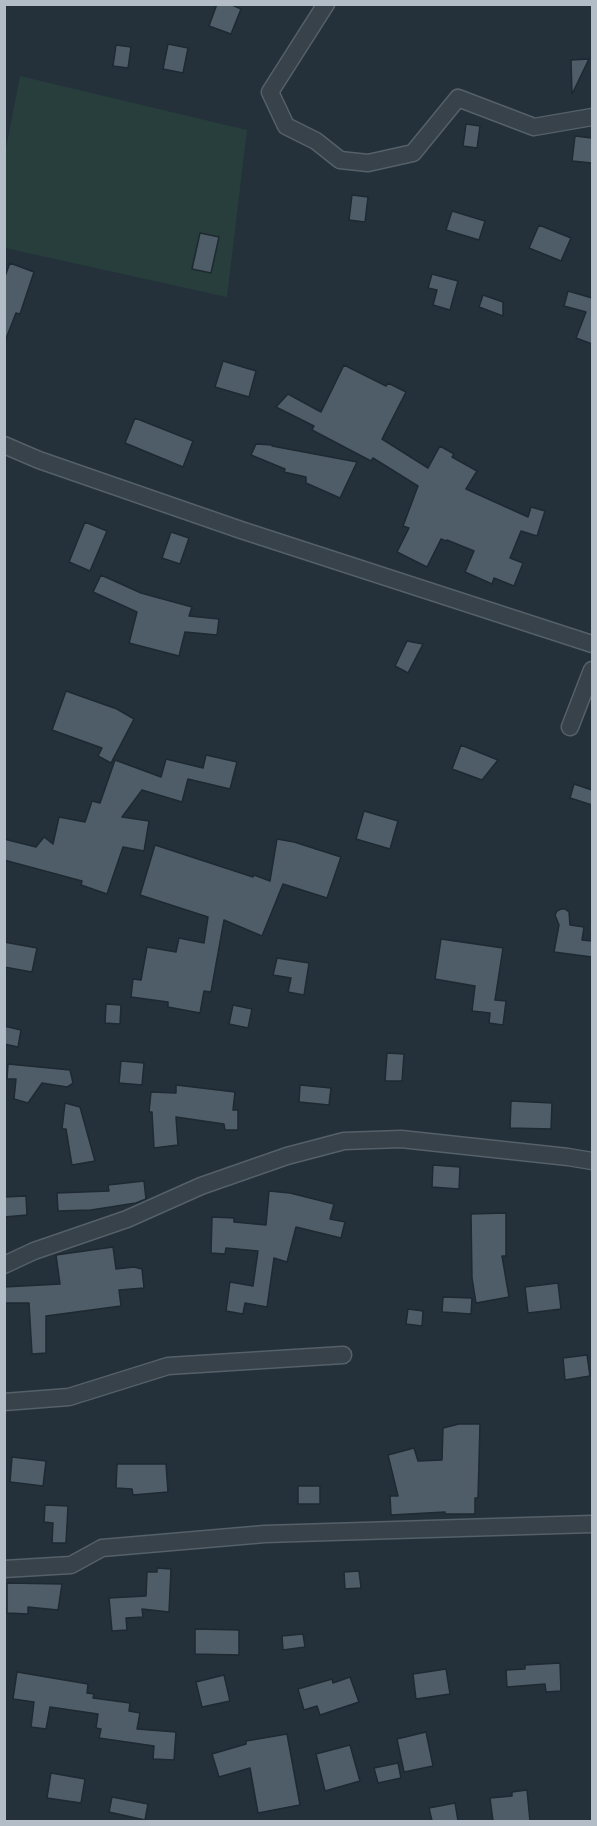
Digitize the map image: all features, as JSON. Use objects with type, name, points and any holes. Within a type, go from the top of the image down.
[{"type":"street","points":[[326,4],[270,92],[286,126],[316,141],[340,160],[368,163],[413,153],[458,98],[534,127],[592,117]]},
{"type":"street","points":[[4,445],[39,460],[241,530],[592,644]]},
{"type":"street","points":[[570,727],[592,670]]},
{"type":"street","points":[[4,1265],[34,1251],[127,1219],[201,1186],[287,1156],[344,1141],[401,1139],[568,1156],[592,1161]]},
{"type":"street","points":[[4,1402],[69,1397],[168,1366],[343,1355]]},
{"type":"street","points":[[4,1569],[71,1565],[102,1548],[254,1535],[592,1524]]},
{"type":"green space","points":[[20,76],[247,130],[227,297],[5,248],[5,154]]},
{"type":"building","points":[[217,4],[230,4],[241,9],[231,34],[209,26]]},
{"type":"building","points":[[168,44],[188,48],[183,73],[163,69]]},
{"type":"building","points":[[116,45],[131,47],[128,68],[113,66]]},
{"type":"building","points":[[589,59],[572,94],[571,60]]},
{"type":"building","points":[[466,124],[480,126],[477,148],[463,146]]},
{"type":"building","points":[[575,136],[592,138],[592,163],[572,161]]},
{"type":"building","points":[[352,195],[368,197],[365,222],[349,220]]},
{"type":"building","points":[[452,211],[485,221],[479,240],[446,230]]},
{"type":"building","points":[[539,225],[571,238],[561,261],[529,248]]},
{"type":"building","points":[[200,233],[219,237],[211,273],[192,269]]},
{"type":"building","points":[[10,263],[34,272],[20,314],[16,313],[5,341],[4,279]]},
{"type":"building","points":[[432,274],[458,281],[450,310],[433,305],[437,290],[428,288]]},
{"type":"building","points":[[568,291],[592,298],[592,344],[576,338],[586,312],[564,306]]},
{"type":"building","points":[[483,295],[503,302],[503,316],[479,307]]},
{"type":"building","points":[[223,361],[256,371],[249,397],[215,387]]},
{"type":"building","points":[[344,365],[386,386],[388,383],[406,392],[382,439],[428,468],[440,446],[454,454],[452,457],[477,471],[466,489],[528,517],[531,507],[545,511],[537,536],[521,531],[510,558],[523,563],[514,586],[494,578],[492,584],[465,572],[474,551],[447,540],[441,539],[427,567],[397,552],[409,528],[403,526],[418,486],[373,458],[371,461],[312,430],[314,426],[276,407],[288,394],[321,412]]},
{"type":"building","points":[[135,418],[193,441],[183,467],[125,443]]},
{"type":"building","points":[[256,444],[273,445],[357,462],[340,498],[306,483],[306,477],[284,472],[285,469],[251,455]]},
{"type":"building","points":[[85,522],[107,531],[90,571],[69,562]]},
{"type":"building","points":[[171,532],[189,538],[180,564],[162,558]]},
{"type":"building","points":[[101,575],[141,593],[192,607],[189,616],[219,619],[217,635],[185,632],[179,656],[129,643],[137,612],[93,592]]},
{"type":"building","points":[[407,641],[423,644],[408,673],[395,666]]},
{"type":"building","points":[[66,691],[117,709],[134,719],[111,763],[98,756],[102,748],[52,730]]},
{"type":"building","points":[[461,745],[498,760],[482,780],[452,769]]},
{"type":"building","points":[[206,755],[237,762],[230,789],[188,779],[182,802],[142,790],[122,817],[149,821],[144,851],[123,847],[107,894],[81,885],[82,881],[4,860],[4,839],[36,847],[44,837],[53,844],[59,817],[85,822],[92,801],[100,803],[115,760],[161,777],[166,759],[203,768]]},
{"type":"building","points":[[574,784],[592,790],[592,805],[570,798]]},
{"type":"building","points":[[364,811],[398,821],[390,849],[356,839]]},
{"type":"building","points":[[277,839],[341,857],[327,898],[283,884],[262,936],[224,920],[211,992],[204,991],[200,1013],[168,1007],[168,1002],[131,997],[133,979],[141,980],[147,947],[176,952],[179,938],[204,943],[208,917],[140,895],[155,845],[270,881]]},
{"type":"building","points":[[561,909],[569,912],[570,925],[584,927],[582,940],[592,941],[592,957],[554,952],[559,925],[555,915]]},
{"type":"building","points":[[441,939],[503,948],[495,1000],[506,1001],[503,1025],[489,1023],[490,1013],[472,1011],[475,986],[435,979]]},
{"type":"building","points":[[4,942],[37,948],[32,972],[4,967]]},
{"type":"building","points":[[277,958],[309,963],[304,995],[288,992],[291,978],[273,975]]},
{"type":"building","points":[[106,1004],[121,1005],[120,1024],[105,1023]]},
{"type":"building","points":[[233,1005],[252,1009],[248,1028],[229,1024]]},
{"type":"building","points":[[4,1026],[21,1030],[18,1047],[4,1044]]},
{"type":"building","points":[[387,1053],[404,1054],[402,1081],[385,1081]]},
{"type":"building","points":[[121,1061],[144,1063],[142,1085],[119,1083]]},
{"type":"building","points":[[8,1064],[70,1070],[73,1083],[67,1087],[42,1083],[28,1103],[14,1099],[16,1079],[7,1079]]},
{"type":"building","points":[[176,1085],[235,1092],[233,1110],[238,1110],[238,1130],[225,1130],[224,1124],[176,1117],[178,1145],[154,1148],[152,1112],[149,1112],[151,1092],[176,1093]]},
{"type":"building","points":[[300,1085],[331,1088],[329,1105],[299,1102]]},
{"type":"building","points":[[511,1101],[552,1103],[551,1129],[510,1128]]},
{"type":"building","points":[[65,1103],[80,1107],[95,1161],[72,1165],[66,1129],[62,1129]]},
{"type":"building","points":[[433,1165],[460,1167],[459,1189],[432,1187]]},
{"type":"building","points":[[144,1181],[146,1199],[136,1203],[91,1210],[58,1211],[57,1193],[109,1191],[108,1185]]},
{"type":"building","points":[[269,1191],[290,1193],[334,1204],[330,1219],[345,1222],[341,1238],[296,1227],[287,1262],[274,1258],[267,1307],[245,1303],[243,1314],[226,1311],[230,1282],[253,1286],[258,1251],[226,1248],[225,1254],[211,1253],[212,1217],[234,1218],[234,1222],[266,1225]]},
{"type":"building","points":[[26,1196],[27,1215],[4,1217],[4,1197]]},
{"type":"building","points":[[506,1213],[506,1256],[502,1256],[509,1297],[476,1303],[472,1278],[471,1214]]},
{"type":"building","points":[[113,1247],[116,1269],[134,1267],[142,1269],[144,1288],[119,1290],[121,1306],[46,1316],[46,1353],[32,1354],[29,1303],[4,1303],[4,1287],[60,1284],[56,1255]]},
{"type":"building","points":[[558,1283],[561,1309],[528,1313],[525,1287]]},
{"type":"building","points":[[443,1297],[472,1298],[471,1314],[442,1312]]},
{"type":"building","points":[[408,1309],[423,1311],[422,1326],[406,1324]]},
{"type":"building","points":[[587,1355],[590,1376],[565,1380],[563,1358]]},
{"type":"building","points":[[459,1424],[480,1424],[478,1498],[475,1498],[475,1514],[445,1514],[445,1512],[391,1515],[390,1496],[398,1496],[388,1455],[414,1448],[418,1461],[442,1460],[443,1428]]},
{"type":"building","points":[[12,1457],[46,1461],[43,1486],[10,1482]]},
{"type":"building","points":[[117,1464],[166,1464],[168,1492],[133,1495],[132,1489],[116,1488]]},
{"type":"building","points":[[298,1486],[320,1486],[320,1504],[298,1504]]},
{"type":"building","points":[[45,1505],[68,1506],[66,1543],[52,1543],[53,1523],[44,1522]]},
{"type":"building","points":[[157,1568],[171,1569],[169,1612],[142,1609],[143,1617],[126,1618],[127,1630],[112,1631],[109,1598],[146,1596],[147,1572],[157,1572]]},
{"type":"building","points":[[359,1571],[361,1588],[345,1589],[344,1572]]},
{"type":"building","points":[[7,1583],[62,1584],[58,1610],[28,1607],[28,1614],[7,1613]]},
{"type":"building","points":[[195,1629],[239,1630],[239,1655],[195,1654]]},
{"type":"building","points":[[303,1634],[305,1647],[283,1650],[282,1636]]},
{"type":"building","points":[[560,1663],[561,1691],[546,1692],[545,1684],[507,1687],[506,1670],[525,1669],[525,1665]]},
{"type":"building","points":[[446,1669],[450,1694],[416,1699],[413,1674]]},
{"type":"building","points":[[17,1672],[88,1684],[87,1693],[94,1694],[93,1698],[130,1703],[129,1711],[140,1713],[137,1729],[176,1732],[174,1760],[153,1759],[154,1746],[99,1738],[101,1729],[96,1728],[98,1714],[50,1707],[46,1729],[31,1727],[34,1702],[13,1699]]},
{"type":"building","points":[[224,1675],[230,1701],[202,1707],[196,1682]]},
{"type":"building","points":[[350,1677],[359,1702],[320,1715],[317,1706],[304,1710],[298,1689],[332,1679],[333,1683]]},
{"type":"building","points":[[426,1732],[433,1766],[404,1772],[397,1739]]},
{"type":"building","points":[[287,1734],[300,1805],[258,1813],[250,1768],[219,1777],[212,1754],[246,1744],[246,1741]]},
{"type":"building","points":[[350,1745],[360,1781],[325,1791],[316,1754]]},
{"type":"building","points":[[398,1763],[401,1778],[378,1783],[374,1768]]},
{"type":"building","points":[[51,1773],[85,1779],[81,1803],[47,1798]]},
{"type":"building","points":[[527,1790],[530,1821],[493,1821],[490,1798],[512,1796],[512,1792]]},
{"type":"building","points":[[112,1797],[148,1804],[145,1820],[109,1812]]},
{"type":"building","points":[[455,1803],[458,1821],[432,1821],[429,1808]]}]
